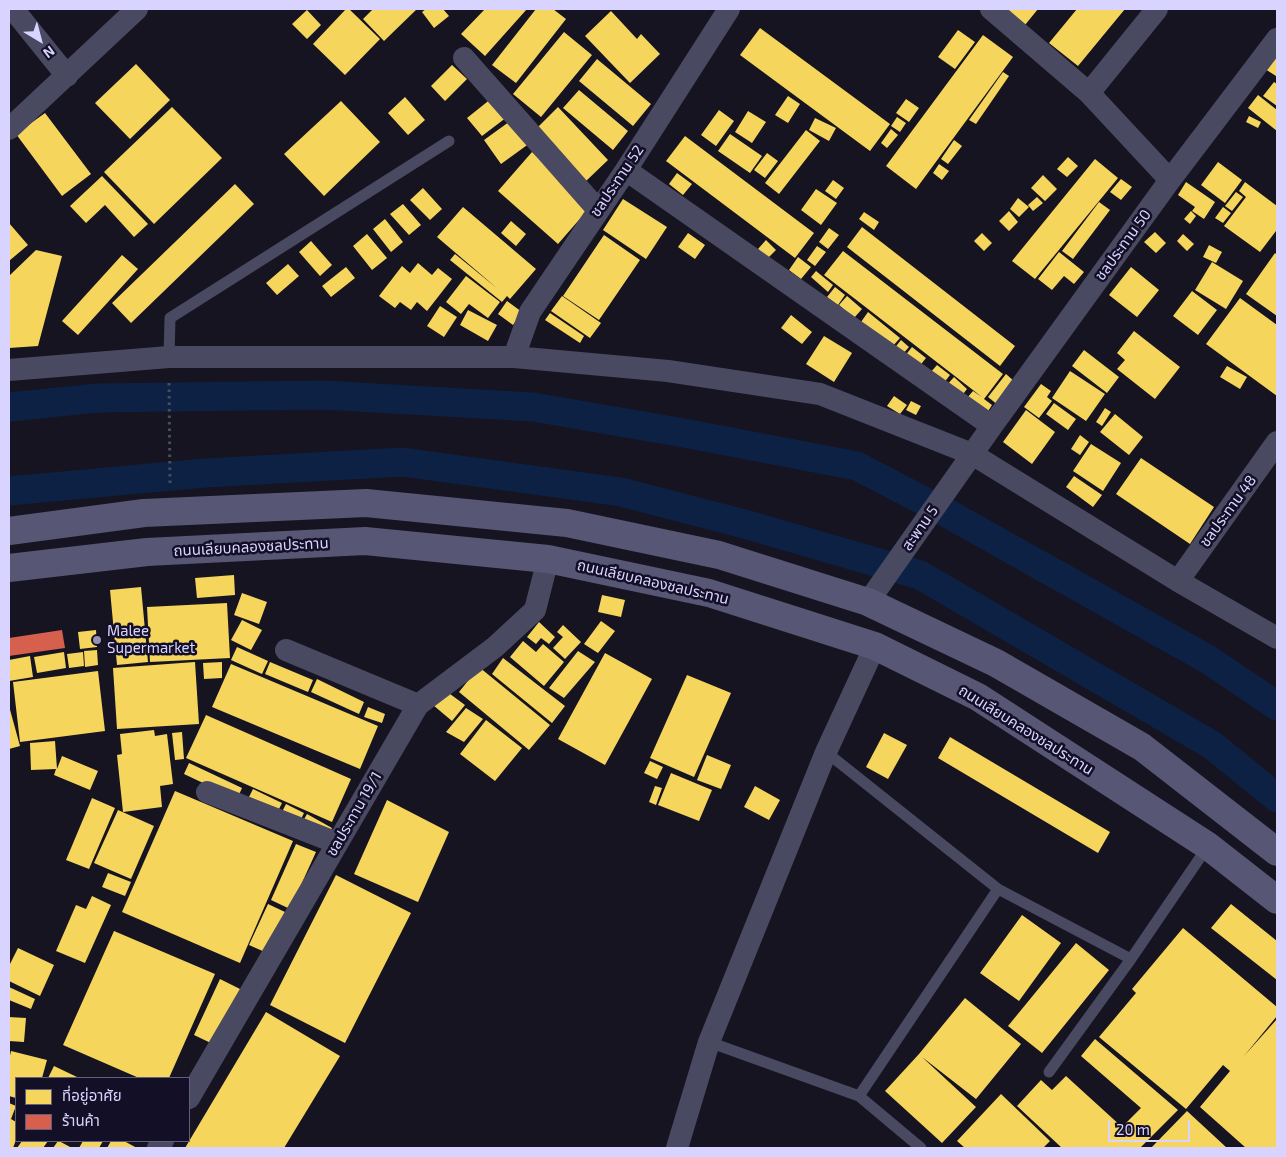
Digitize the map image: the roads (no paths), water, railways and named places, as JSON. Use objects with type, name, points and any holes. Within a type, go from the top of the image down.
[{"type":"street","points":[[13,9],[67,76]]},
{"type":"street","points":[[9,129],[137,9]]},
{"type":"street","name":"ชลประทาน 52","points":[[514,357],[530,312],[626,170],[729,9]]},
{"type":"street","points":[[991,9],[1089,93],[1170,180]]},
{"type":"street","points":[[1089,93],[1157,9]]},
{"type":"street","name":"ชลประทาน 50","points":[[972,454],[1170,180],[1277,39]]},
{"type":"street","points":[[464,58],[598,210]]},
{"type":"street","points":[[626,170],[992,426]]},
{"type":"street","points":[[9,370],[169,357],[514,357],[668,371],[820,394],[972,454],[1178,581],[1277,638]]},
{"type":"street","name":"ชลประทาน 48","points":[[1178,581],[1277,442]]},
{"type":"street","name":"สะพาน 5","points":[[868,602],[972,454]]},
{"type":"street","points":[[9,531],[144,513],[366,503],[567,523],[719,555],[868,602],[996,663],[1142,747],[1277,852]]},
{"type":"street","name":"ถนนเลียบคลองชลประทาน","points":[[9,568],[148,552],[364,541],[548,559],[710,593],[875,646],[978,697],[1208,846],[1277,900]]},
{"type":"street","name":"ชลประทาน 19/1","points":[[190,1096],[418,705],[495,647],[535,610],[548,559]]},
{"type":"street","points":[[677,1148],[709,1042],[826,752],[875,646]]},
{"type":"street","points":[[286,650],[418,705]]},
{"type":"street","points":[[207,792],[337,843]]},
{"type":"lane","points":[[169,357],[170,318],[449,141]]},
{"type":"lane","points":[[826,752],[998,889],[1131,959]]},
{"type":"lane","points":[[1049,1072],[1131,959],[1208,846]]},
{"type":"lane","points":[[859,1096],[998,889]]},
{"type":"lane","points":[[709,1042],[859,1096],[921,1148]]},
{"type":"waterway","points":[[9,407],[98,398],[323,395],[533,407],[857,466],[945,512],[1209,660],[1277,706]]},
{"type":"waterway","points":[[9,491],[205,473],[402,462],[621,492],[748,525],[920,575],[1212,745],[1277,798]]},
{"type":"place","name":"Malee Supermarket","points":[[97,640]]}]
